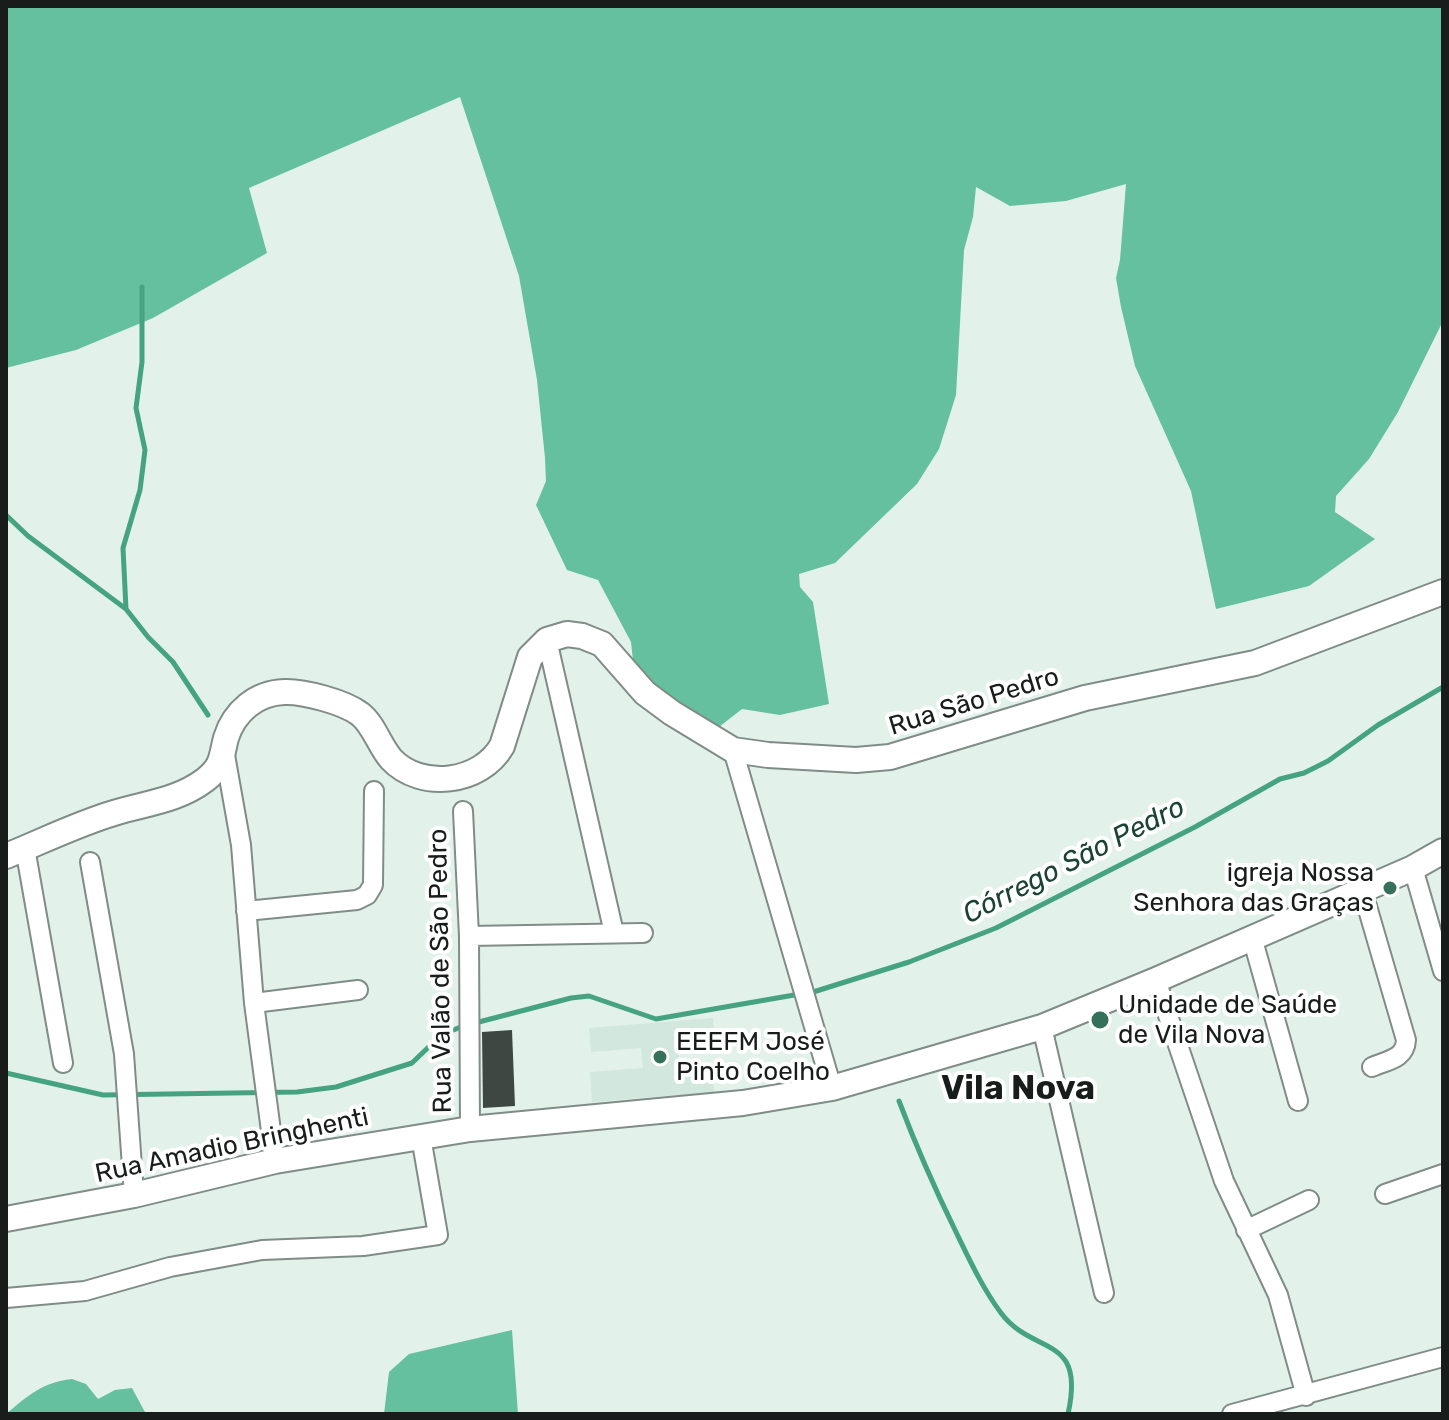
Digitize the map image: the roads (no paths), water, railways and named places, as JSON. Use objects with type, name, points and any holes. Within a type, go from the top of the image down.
[{"type":"street","name":"Rua São Pedro","points":[[547,640],[574,634],[602,644],[645,693],[733,750],[856,760],[890,757],[1085,698],[1255,663],[1443,592]]},
{"type":"street","points":[[275,1161],[254,1003],[241,845],[225,755],[226,740],[232,725],[251,702],[269,694],[286,692],[335,702],[360,715],[390,758],[409,771],[439,779],[471,774],[495,759],[502,746],[530,657],[547,640]]},
{"type":"street","points":[[547,640],[614,933]]},
{"type":"street","points":[[733,750],[832,1088]]},
{"type":"street","points":[[63,1063],[16,852],[114,813],[177,796],[206,779],[217,769],[225,755]]},
{"type":"street","points":[[246,911],[357,900],[367,895],[373,885],[374,791]]},
{"type":"street","name":"Rua Valão de São Pedro","points":[[463,811],[469,936],[470,1129]]},
{"type":"street","name":"Rua Amadio Bringhenti","points":[[6,1219],[134,1195],[275,1161],[470,1129],[743,1103],[832,1088],[1042,1027],[1413,868],[1443,851]]},
{"type":"street","points":[[90,862],[124,1054],[134,1195]]},
{"type":"street","points":[[1413,868],[1443,971]]},
{"type":"street","points":[[1362,889],[1406,1040],[1405,1051],[1401,1055],[1372,1067]]},
{"type":"street","points":[[469,936],[643,933]]},
{"type":"street","points":[[1252,937],[1298,1101]]},
{"type":"street","points":[[1156,980],[1224,1181],[1278,1295],[1306,1396]]},
{"type":"street","points":[[254,1003],[358,990]]},
{"type":"street","points":[[1042,1027],[1104,1293]]},
{"type":"street","points":[[6,1298],[85,1291],[170,1267],[262,1250],[363,1246],[438,1235],[421,1137]]},
{"type":"street","points":[[1385,1194],[1443,1174]]},
{"type":"street","points":[[1246,1230],[1309,1200]]},
{"type":"street","points":[[1232,1414],[1443,1357]]},
{"type":"waterway","points":[[126,609],[123,548],[140,490],[145,450],[136,408],[142,362],[142,287]]},
{"type":"waterway","points":[[6,515],[28,536],[126,609],[173,662],[208,715]]},
{"type":"waterway","name":"Córrego São Pedro","points":[[810,993],[909,962],[996,928],[1195,827],[1280,779],[1304,773],[1328,761],[1378,725],[1443,687]]},
{"type":"waterway","name":"Córrego São Pedro","points":[[475,1023],[589,996],[656,1019],[800,994]]},
{"type":"waterway","name":"Córrego São Pedro","points":[[6,1073],[103,1095],[297,1092],[336,1087],[412,1063],[440,1036],[465,1025]]},
{"type":"waterway","points":[[899,1101],[941,1200],[988,1294],[1014,1326],[1053,1349],[1070,1370],[1072,1388],[1068,1414]]},
{"type":"place","name":"igreja Nossa Senhora das Graças","points":[[1390,888]]},
{"type":"place","name":"Unidade de Saúde de Vila Nova","points":[[1100,1020]]},
{"type":"place","name":"EEEFM José Pinto Coelho","points":[[660,1057]]},
{"type":"district","name":"Vila Nova","points":[[1018,1089]]}]
